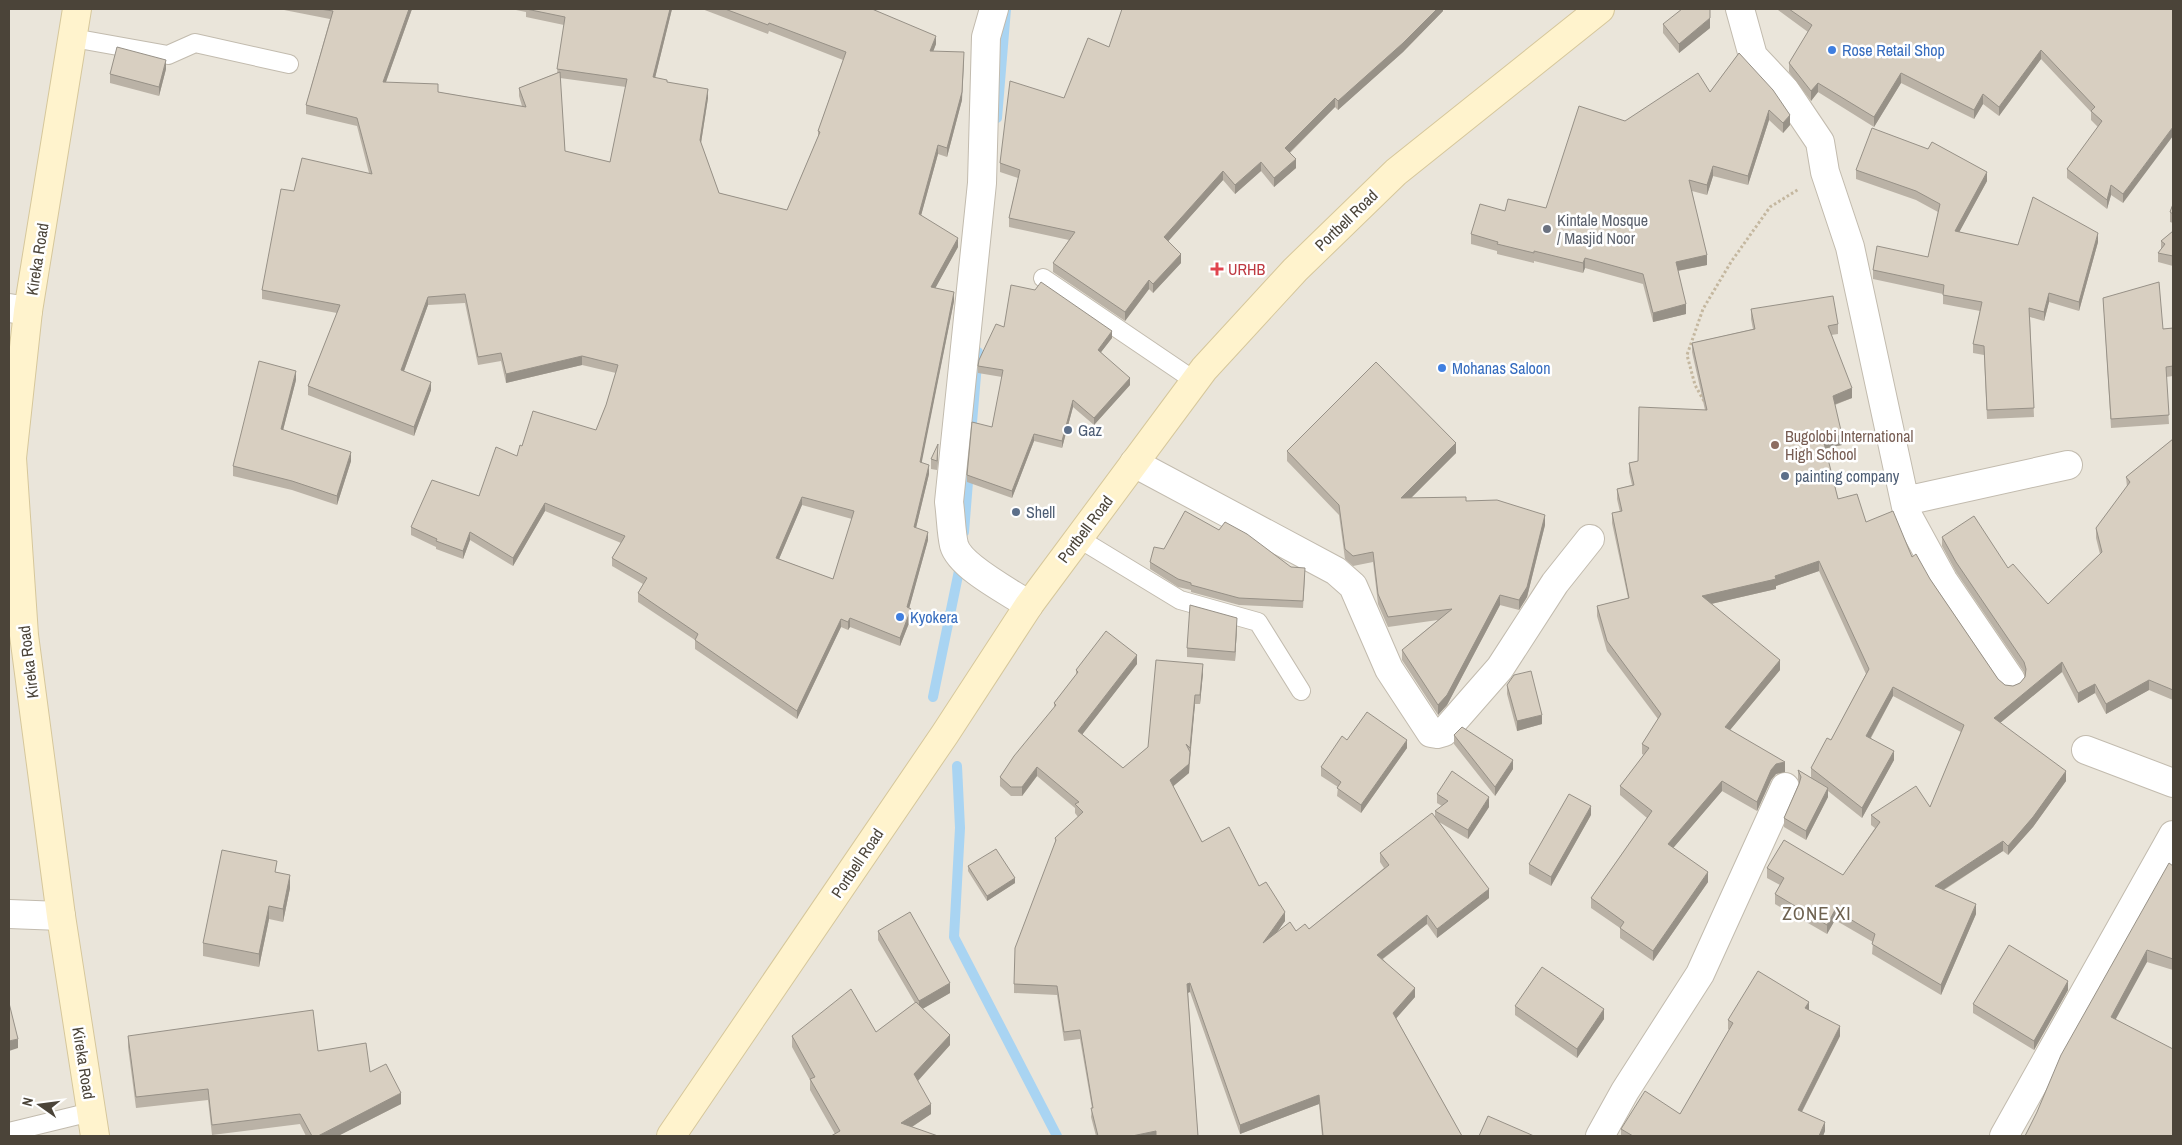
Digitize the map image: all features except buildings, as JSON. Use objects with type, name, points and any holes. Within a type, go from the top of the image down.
[{"type":"main road","name":"Kireka Road","points":[[78,9],[18,309],[12,458],[12,516],[24,635],[61,916],[93,1124]]},
{"type":"main road","name":"Portbell Road","points":[[671,1136],[946,734],[1029,605],[1204,369],[1296,270],[1396,172],[1600,9]]},
{"type":"street","points":[[994,9],[986,37],[982,183],[949,502],[954,546],[962,557],[974,569],[1029,605]]},
{"type":"street","points":[[1740,9],[1753,56],[1785,90],[1820,142],[1825,172],[1850,247],[1908,516],[1943,580],[2011,680]]},
{"type":"street","points":[[1134,463],[1336,571],[1353,586],[1392,676],[1431,733],[1444,732],[1500,668],[1555,583],[1590,539]]},
{"type":"street","points":[[1905,501],[2068,465]]},
{"type":"street","points":[[2086,750],[2173,783]]},
{"type":"street","points":[[1600,1136],[1625,1091],[1700,974],[1785,787]]},
{"type":"street","points":[[2004,1136],[2173,835]]},
{"type":"street","points":[[9,914],[61,916]]},
{"type":"lane","points":[[73,38],[168,55],[195,43],[289,64]]},
{"type":"lane","points":[[1043,278],[1195,381]]},
{"type":"lane","points":[[1078,538],[1180,600],[1258,622],[1301,691]]},
{"type":"lane","points":[[9,1132],[93,1124]]},
{"type":"path","points":[[1704,402],[1695,385],[1687,355],[1703,309],[1731,262],[1770,208],[1825,172]]},
{"type":"shaded area","points":[[9,9],[2173,9],[2173,1136],[9,1136]]},
{"type":"waterway","points":[[997,118],[1006,9]]},
{"type":"waterway","points":[[971,434],[978,352]]},
{"type":"waterway","points":[[964,532],[969,469]]},
{"type":"waterway","points":[[933,697],[961,561]]},
{"type":"waterway","points":[[957,766],[960,828],[954,937],[1057,1136]]},
{"type":"place","name":"Rose Retail Shop","points":[[1832,50]]},
{"type":"place","name":"Kintale Mosque / Masjid Noor","points":[[1547,229]]},
{"type":"place","name":"URHB","points":[[1217,269]]},
{"type":"place","name":"Mohanas Saloon","points":[[1442,368]]},
{"type":"place","name":"Gaz","points":[[1068,430]]},
{"type":"place","name":"Bugolobi International High School","points":[[1775,445]]},
{"type":"place","name":"painting company","points":[[1785,476]]},
{"type":"place","name":"Shell","points":[[1016,512]]},
{"type":"place","name":"Kyokera","points":[[900,617]]},
{"type":"district","name":"ZONE XI","points":[[1817,913]]}]
